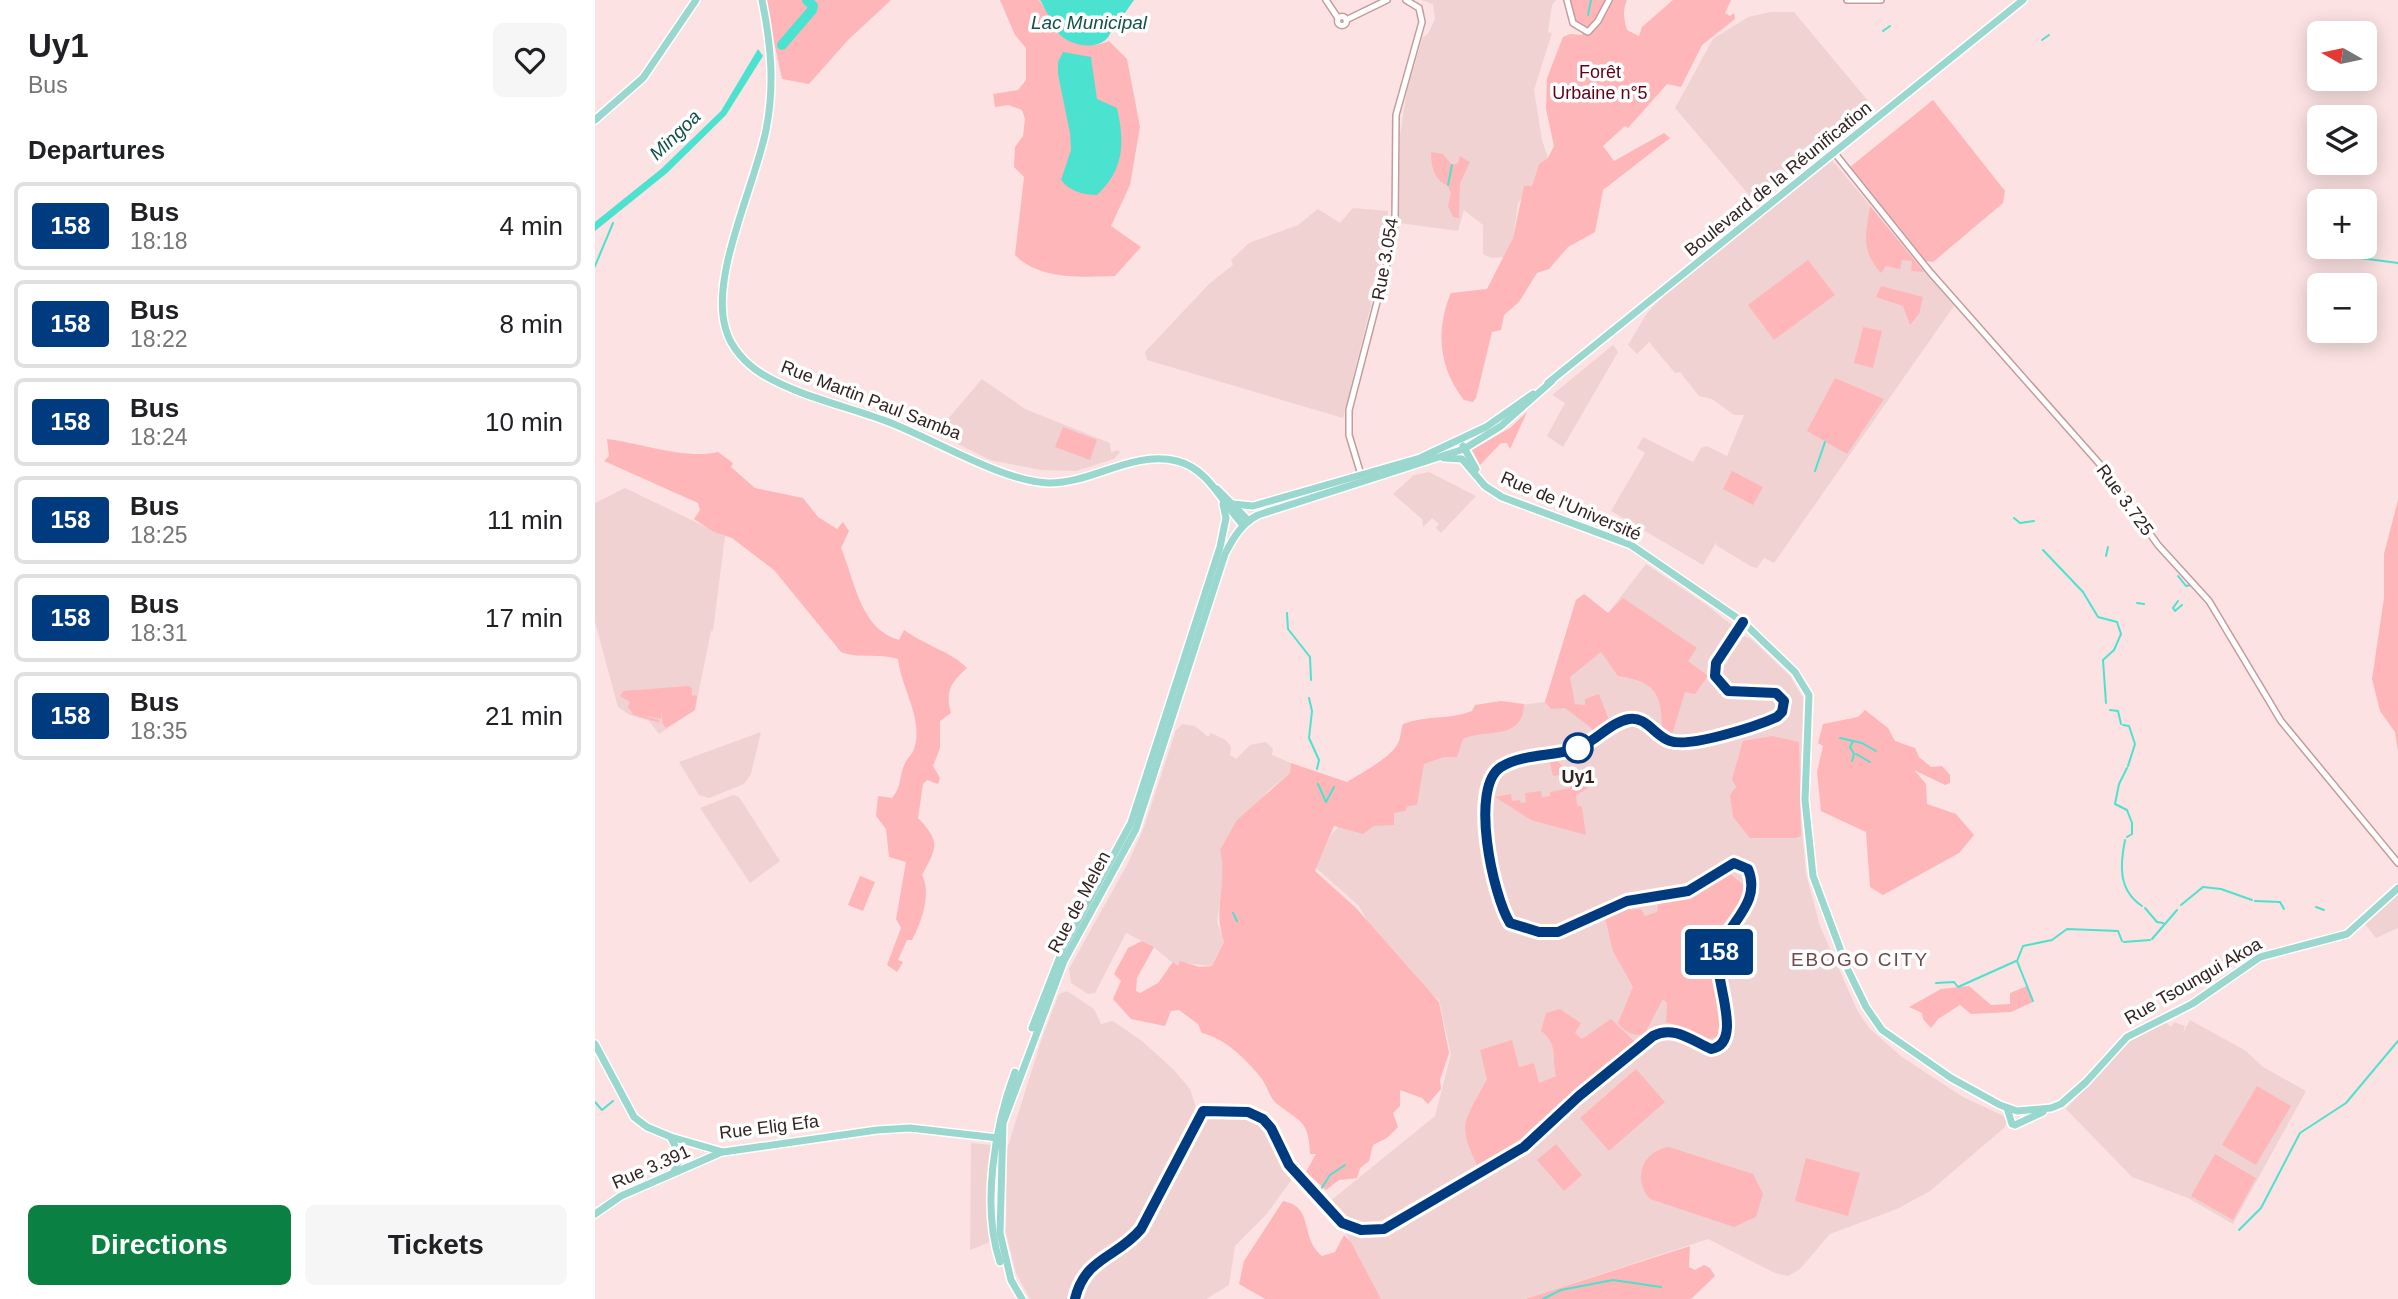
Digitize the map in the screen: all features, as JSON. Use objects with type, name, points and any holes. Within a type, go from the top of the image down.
[{"type":"main road","points":[[595,120],[637,85],[696,0]]},
{"type":"main road","name":"Rue Martin Paul Samba","points":[[762,0],[770,41],[772,76],[767,130],[722,293],[726,332],[738,353],[750,366],[770,378],[913,431],[1019,477],[1059,482],[1143,460],[1162,459],[1188,465],[1215,487],[1221,500],[1245,524]]},
{"type":"main road","name":"Boulevard de la Réunification","points":[[1253,506],[1444,458],[1501,426],[1552,381],[1833,151],[2023,0]]},
{"type":"main road","name":"Boulevard de la Réunification","points":[[1245,524],[1274,509],[1420,458],[1461,440],[1486,427],[1552,381]]},
{"type":"main road","name":"Rue de l'Université","points":[[1461,440],[1485,486],[1502,497],[1631,545],[1743,622],[1795,672],[1809,695],[1807,841],[1813,876],[1848,970],[1871,1015],[1888,1035],[1951,1078],[2007,1108]]},
{"type":"main road","name":"Rue de l'Université","points":[[1444,458],[1462,459],[1481,479]]},
{"type":"main road","points":[[1215,487],[1233,504],[1239,516]]},
{"type":"main road","points":[[1221,500],[1226,518],[1223,538]]},
{"type":"main road","points":[[1233,504],[1253,506]]},
{"type":"main road","points":[[1223,538],[1239,516],[1253,506]]},
{"type":"main road","name":"Rue de Melen","points":[[999,1137],[1020,1071],[1065,961],[1136,829],[1225,554],[1245,524]]},
{"type":"main road","name":"Rue de Melen","points":[[1020,1299],[1011,1280],[1000,1233],[999,1137],[1010,1086],[1064,946],[1131,823],[1223,538]]},
{"type":"main road","name":"Rue Tsoungui Akoa","points":[[2007,1108],[2013,1124],[2051,1108],[2086,1082],[2127,1037],[2192,1004],[2260,957],[2347,934],[2398,888]]},
{"type":"main road","name":"Rue Elig Efa","points":[[595,1044],[634,1117],[647,1127],[671,1137],[723,1152],[877,1130],[910,1128],[999,1137]]},
{"type":"main road","points":[[2007,1108],[2017,1111],[2051,1108]]},
{"type":"main road","points":[[669,1176],[677,1169],[681,1157],[671,1137]]},
{"type":"main road","name":"Rue 3.391","points":[[595,1214],[621,1196],[723,1152]]},
{"type":"street","points":[[1326,0],[1338,18],[1339,25],[1387,0]]},
{"type":"street","name":"Rue 3.054","points":[[1362,478],[1349,435],[1349,410],[1387,265],[1395,223],[1396,115],[1422,22],[1419,8],[1406,0]]},
{"type":"street","points":[[1567,0],[1574,26],[1588,32],[1598,21],[1609,0]]},
{"type":"street","points":[[1847,0],[1881,0]]},
{"type":"street","name":"Rue 3.725","points":[[1833,151],[1930,271],[2105,470],[2158,545],[2209,601],[2281,721],[2398,863]]},
{"type":"street","points":[[1075,1299],[1091,1267],[1132,1240],[1141,1229],[1203,1111],[1248,1112],[1263,1119],[1271,1128],[1289,1165],[1330,1212],[1351,1228],[1371,1231],[1398,1223],[1524,1147],[1579,1096],[1653,1036],[1663,1031],[1681,1034],[1711,1049],[1721,1045],[1728,1033],[1719,979],[1719,950],[1749,901],[1751,876],[1748,869],[1734,863],[1688,891],[1627,901],[1558,932],[1528,929],[1510,923],[1502,909],[1496,890],[1484,801],[1489,781],[1500,768],[1512,762],[1578,748],[1626,719],[1638,719],[1670,741],[1714,738],[1777,717],[1782,712],[1784,701],[1776,693],[1728,691],[1715,676],[1716,663],[1743,622]]},
{"type":"shaded area","points":[[1422,0],[1556,0],[1552,5],[1548,32],[1552,33],[1534,90],[1542,140],[1548,158],[1539,164],[1532,187],[1518,203],[1513,238],[1506,257],[1491,258],[1483,254],[1483,225],[1464,210],[1458,231],[1399,223],[1400,136],[1407,89],[1423,37],[1428,34],[1435,19],[1433,4]]},
{"type":"shaded area","points":[[1771,12],[1794,12],[1874,108],[1755,202],[1675,108],[1713,39],[1748,17]]},
{"type":"shaded area","points":[[1832,160],[1954,306],[1774,563],[1764,558],[1757,568],[1750,566],[1716,545],[1717,541],[1703,565],[1611,511],[1645,453],[1637,448],[1643,437],[1693,462],[1701,448],[1707,446],[1727,456],[1744,415],[1734,415],[1712,399],[1699,396],[1680,372],[1675,373],[1649,342],[1637,354],[1628,345],[1647,313],[1678,281]]},
{"type":"shaded area","points":[[1353,208],[1388,211],[1383,256],[1343,418],[1147,360],[1145,352],[1209,284],[1233,265],[1231,260],[1249,243],[1298,225],[1318,209],[1340,223]]},
{"type":"shaded area","points":[[1613,345],[1618,352],[1563,447],[1547,436],[1565,403],[1552,395]]},
{"type":"shaded area","points":[[982,379],[1025,409],[1110,443],[1111,452],[1120,452],[1114,459],[1076,471],[1041,470],[990,460],[936,433]]},
{"type":"shaded area","points":[[1429,472],[1476,496],[1441,533],[1436,528],[1439,524],[1432,518],[1423,527],[1422,519],[1393,494],[1414,475]]},
{"type":"shaded area","points":[[625,488],[725,536],[713,631],[695,710],[659,734],[649,721],[630,715],[618,707],[595,622],[595,503]]},
{"type":"shaded area","points":[[1646,564],[1708,606],[1733,626],[1732,629],[1736,632],[1751,639],[1790,676],[1803,698],[1800,807],[1806,874],[1820,926],[1858,1012],[1870,1029],[1902,1057],[1963,1097],[2004,1116],[2007,1122],[2004,1128],[1930,1191],[1897,1209],[1830,1234],[1800,1269],[1788,1276],[1775,1273],[1708,1239],[1525,1299],[1381,1299],[1329,1202],[1435,1116],[1451,1054],[1439,1000],[1387,957],[1359,906],[1316,868],[1331,835],[1408,744],[1478,710],[1545,702],[1576,600],[1584,594],[1608,613]]},
{"type":"shaded area","points":[[1182,724],[1195,726],[1208,737],[1211,733],[1226,740],[1231,747],[1230,755],[1236,759],[1250,745],[1266,742],[1273,749],[1272,755],[1291,763],[1290,773],[1269,790],[1220,850],[1224,870],[1217,922],[1224,942],[1212,966],[1184,963],[1178,967],[1152,946],[1126,933],[1095,993],[1088,994],[1071,983],[1069,969],[1128,863],[1144,827],[1176,730]]},
{"type":"shaded area","points":[[761,732],[751,774],[744,784],[709,798],[699,795],[679,762]]},
{"type":"shaded area","points":[[733,795],[739,797],[780,861],[750,883],[700,808]]},
{"type":"shaded area","points":[[2398,894],[2398,928],[2376,938],[2365,924]]},
{"type":"shaded area","points":[[1067,991],[1094,1009],[1101,1024],[1113,1021],[1142,1041],[1174,1070],[1190,1089],[1201,1124],[1210,1118],[1253,1118],[1264,1128],[1292,1179],[1266,1215],[1235,1246],[1229,1285],[1206,1299],[1030,1299],[1016,1273],[1006,1233],[1007,1149],[1041,1041],[1059,994]]},
{"type":"shaded area","points":[[2190,1020],[2246,1051],[2263,1067],[2306,1091],[2233,1224],[2188,1198],[2132,1177],[2066,1109],[2131,1039],[2157,1025],[2167,1023],[2171,1027],[2174,1022],[2185,1026],[2183,1033]]},
{"type":"shaded area","points":[[971,1143],[991,1145],[990,1242],[970,1250]]},
{"type":"green space","points":[[765,0],[891,0],[848,40],[809,84],[782,79]]},
{"type":"green space","points":[[1000,0],[1039,0],[1052,18],[1056,32],[1081,44],[1095,45],[1109,41],[1127,59],[1140,127],[1130,185],[1111,226],[1141,247],[1115,276],[1049,273],[1036,269],[1015,255],[1024,177],[1014,167],[1015,147],[1023,136],[1025,119],[1022,110],[1008,105],[995,107],[993,94],[1018,90],[1026,80],[1026,48],[1015,35]]},
{"type":"green space","name":"Forêt Urbaine n°5","points":[[1567,0],[1627,0],[1624,15],[1627,30],[1639,36],[1642,27],[1673,0],[1731,0],[1725,13],[1730,16],[1734,13],[1735,19],[1702,45],[1681,87],[1667,84],[1628,128],[1625,126],[1603,146],[1614,161],[1664,133],[1670,138],[1603,190],[1595,232],[1568,247],[1549,269],[1537,273],[1519,302],[1504,315],[1501,330],[1492,332],[1476,398],[1473,402],[1464,400],[1449,375],[1442,349],[1441,335],[1446,307],[1451,293],[1487,289],[1513,238],[1524,186],[1532,186],[1539,164],[1548,158],[1554,146],[1546,109],[1547,78],[1563,37],[1570,34],[1582,35],[1583,31],[1576,26]]},
{"type":"green space","points":[[1933,100],[2005,191],[2003,203],[1933,262],[1926,261],[1850,167]]},
{"type":"green space","points":[[1431,152],[1443,154],[1452,165],[1458,163],[1460,156],[1470,162],[1460,183],[1459,218],[1453,217],[1448,206],[1451,193],[1434,172]]},
{"type":"green space","points":[[1870,206],[1924,272],[1911,271],[1912,261],[1902,260],[1900,269],[1886,266],[1881,273],[1867,249]]},
{"type":"green space","points":[[1808,260],[1835,295],[1774,340],[1748,305]]},
{"type":"green space","points":[[1881,286],[1923,297],[1919,314],[1910,325],[1903,306],[1876,297]]},
{"type":"green space","points":[[1863,327],[1882,331],[1873,368],[1854,363]]},
{"type":"green space","points":[[1835,378],[1884,399],[1847,454],[1807,431]]},
{"type":"green space","points":[[1527,412],[1510,449],[1507,443],[1501,443],[1480,465],[1472,450],[1510,428]]},
{"type":"green space","points":[[1063,427],[1097,440],[1090,460],[1055,447]]},
{"type":"green space","points":[[607,439],[692,454],[718,452],[733,463],[731,467],[755,488],[803,498],[818,517],[837,529],[843,522],[849,531],[841,548],[861,602],[875,626],[899,640],[904,630],[967,668],[957,678],[949,693],[951,713],[940,721],[940,748],[933,766],[940,778],[938,784],[927,780],[923,784],[918,818],[931,834],[934,846],[922,875],[926,899],[922,917],[912,940],[907,940],[898,960],[903,962],[897,972],[887,965],[901,928],[896,919],[906,862],[889,857],[886,829],[876,816],[878,796],[892,798],[895,794],[916,738],[914,715],[898,659],[841,652],[774,570],[732,538],[714,532],[694,519],[700,510],[698,503],[604,461],[609,456]]},
{"type":"green space","points":[[1732,471],[1763,487],[1753,505],[1723,489]]},
{"type":"green space","points":[[2398,500],[2398,752],[2395,732],[2380,711],[2372,679],[2384,598],[2384,554]]},
{"type":"green space","points":[[1584,594],[1608,613],[1623,598],[1697,648],[1688,661],[1708,676],[1695,694],[1685,692],[1670,741],[1662,735],[1661,710],[1655,693],[1642,682],[1618,676],[1601,652],[1570,677],[1575,704],[1585,705],[1585,699],[1599,694],[1612,728],[1598,738],[1590,727],[1565,708],[1551,709],[1545,702],[1576,600]]},
{"type":"green space","points":[[688,686],[692,688],[692,695],[697,696],[695,710],[666,728],[662,723],[662,711],[661,719],[640,715],[659,720],[660,723],[625,712],[633,714],[628,707],[630,702],[620,696],[623,691]]},
{"type":"green space","points":[[1501,701],[1524,704],[1517,724],[1501,732],[1463,739],[1457,757],[1444,757],[1424,764],[1417,805],[1394,813],[1394,825],[1374,826],[1363,834],[1334,826],[1315,871],[1356,908],[1439,1002],[1449,1053],[1440,1080],[1441,1089],[1428,1104],[1422,1098],[1400,1090],[1400,1106],[1393,1113],[1398,1127],[1387,1138],[1373,1145],[1369,1161],[1360,1168],[1357,1178],[1339,1180],[1326,1190],[1306,1172],[1316,1154],[1310,1154],[1305,1127],[1274,1101],[1250,1064],[1227,1045],[1202,1033],[1198,1024],[1179,1010],[1171,1011],[1165,1026],[1131,1019],[1113,999],[1121,981],[1114,974],[1128,948],[1142,941],[1154,947],[1137,978],[1136,991],[1140,993],[1158,983],[1173,962],[1178,966],[1180,961],[1200,967],[1212,966],[1224,942],[1219,919],[1222,874],[1220,850],[1237,820],[1290,773],[1291,763],[1347,782],[1376,764],[1396,747],[1403,724],[1420,719],[1464,714],[1472,711],[1475,705]]},
{"type":"green space","points":[[1865,710],[1888,728],[1895,741],[1915,748],[1919,757],[1931,767],[1942,766],[1950,775],[1950,783],[1945,785],[1914,770],[1926,784],[1927,804],[1956,814],[1974,835],[1959,853],[1883,895],[1870,887],[1866,832],[1821,811],[1817,772],[1823,746],[1818,743],[1823,724],[1858,717]]},
{"type":"green space","points":[[1772,736],[1799,742],[1801,836],[1795,838],[1750,838],[1733,817],[1730,795],[1736,787],[1732,779],[1743,741]]},
{"type":"green space","points":[[1546,757],[1557,761],[1588,788],[1576,795],[1577,805],[1582,807],[1586,835],[1531,820],[1495,797],[1511,794],[1512,801],[1520,800],[1521,803],[1526,802],[1525,793],[1541,791],[1542,797],[1550,796],[1550,792],[1571,788],[1566,774],[1553,776]]},
{"type":"green space","points":[[1731,874],[1743,885],[1745,898],[1721,926],[1716,937],[1714,961],[1721,1012],[1719,1036],[1701,1041],[1690,1029],[1666,1022],[1667,1003],[1663,999],[1645,1033],[1638,1035],[1626,1031],[1618,1023],[1633,987],[1613,951],[1605,918],[1612,910],[1626,906],[1631,910],[1641,909],[1645,916],[1657,912],[1659,900],[1698,892]]},
{"type":"green space","points":[[860,876],[875,882],[863,911],[848,905]]},
{"type":"green space","points":[[1969,986],[1991,1005],[2010,1004],[2010,993],[2027,986],[2033,1002],[2011,1012],[1971,1014],[1960,1005],[1938,1019],[1931,1028],[1923,1019],[1922,1013],[1909,1007],[1941,989]]},
{"type":"green space","points":[[1560,1009],[1581,1023],[1575,1033],[1582,1039],[1611,1019],[1639,1046],[1524,1147],[1482,1175],[1469,1146],[1465,1126],[1487,1079],[1480,1050],[1512,1040],[1519,1067],[1534,1063],[1539,1083],[1556,1076],[1550,1040],[1541,1031],[1546,1013]]},
{"type":"green space","points":[[1636,1069],[1665,1102],[1609,1151],[1580,1118]]},
{"type":"green space","points":[[2257,1086],[2291,1106],[2256,1165],[2222,1145]]},
{"type":"green space","points":[[1556,1144],[1582,1175],[1564,1191],[1537,1160]]},
{"type":"green space","points":[[1669,1147],[1753,1174],[1763,1194],[1756,1217],[1734,1227],[1650,1199],[1642,1183],[1643,1167],[1652,1154]]},
{"type":"green space","points":[[2215,1154],[2256,1178],[2233,1220],[2191,1196]]},
{"type":"green space","points":[[1806,1158],[1860,1173],[1848,1216],[1795,1201]]},
{"type":"green space","points":[[1283,1201],[1299,1209],[1311,1240],[1322,1256],[1335,1252],[1344,1235],[1351,1242],[1381,1299],[1265,1299],[1239,1284],[1244,1261]]},
{"type":"green space","points":[[1690,1246],[1689,1267],[1695,1270],[1704,1265],[1710,1268],[1715,1276],[1691,1299],[1525,1299]]},
{"type":"water","name":"Lac Municipal","points":[[1040,0],[1134,0],[1120,20],[1112,24],[1106,40],[1099,44],[1082,45],[1065,39],[1058,33]]},
{"type":"water","points":[[758,49],[763,56],[726,115],[667,173],[595,231],[595,222],[661,169],[721,111]]},
{"type":"water","points":[[1063,52],[1091,57],[1097,99],[1117,108],[1121,133],[1120,155],[1113,176],[1097,195],[1077,192],[1061,180],[1071,150],[1058,74],[1058,62]]},
{"type":"waterway","name":"Mingoa","points":[[782,45],[812,10],[813,6],[807,0]]},
{"type":"waterway","points":[[1588,15],[1591,0]]},
{"type":"waterway","points":[[1883,31],[1890,26]]},
{"type":"waterway","points":[[2042,40],[2049,35]]},
{"type":"waterway","points":[[1448,185],[1452,165]]},
{"type":"waterway","points":[[595,266],[613,223]]},
{"type":"waterway","points":[[2368,259],[2398,263]]},
{"type":"waterway","points":[[1815,471],[1825,442]]},
{"type":"waterway","points":[[2014,518],[2020,523],[2034,521]]},
{"type":"waterway","points":[[2106,556],[2108,547]]},
{"type":"waterway","points":[[2043,550],[2083,592],[2098,617],[2117,622],[2121,634],[2114,650],[2103,660],[2106,703]]},
{"type":"waterway","points":[[2178,576],[2186,586],[2191,585]]},
{"type":"waterway","points":[[2178,601],[2173,608],[2175,611],[2182,605]]},
{"type":"waterway","points":[[2137,603],[2144,604]]},
{"type":"waterway","points":[[1287,613],[1288,629],[1310,657],[1311,680]]},
{"type":"waterway","points":[[1309,698],[1312,711],[1309,738],[1319,760],[1317,769]]},
{"type":"waterway","points":[[2110,710],[2118,711],[2121,724]]},
{"type":"waterway","points":[[2123,725],[2129,726],[2135,744],[2128,766]]},
{"type":"waterway","points":[[1840,738],[1862,743],[1876,751]]},
{"type":"waterway","points":[[1852,761],[1854,754],[1850,747],[1853,741]]},
{"type":"waterway","points":[[1856,754],[1870,762]]},
{"type":"waterway","points":[[2127,768],[2119,784],[2115,804],[2127,810],[2132,823],[2132,834],[2127,837]]},
{"type":"waterway","points":[[1318,784],[1326,802],[1334,787]]},
{"type":"waterway","points":[[2125,840],[2122,859],[2125,885],[2134,900],[2142,906]]},
{"type":"waterway","points":[[2181,905],[2203,887],[2221,889],[2252,900]]},
{"type":"waterway","points":[[2255,901],[2280,902],[2284,909]]},
{"type":"waterway","points":[[2316,907],[2324,910]]},
{"type":"waterway","points":[[2145,908],[2157,922],[2163,923]]},
{"type":"waterway","points":[[2152,939],[2177,910]]},
{"type":"waterway","points":[[1233,913],[1237,921]]},
{"type":"waterway","points":[[2033,1001],[2017,961],[2023,946],[2052,940],[2067,929],[2118,931],[2122,941]]},
{"type":"waterway","points":[[2124,942],[2150,940]]},
{"type":"waterway","points":[[1936,983],[1954,982],[1958,987],[2016,961]]},
{"type":"waterway","points":[[2239,1230],[2261,1208],[2300,1133],[2346,1103],[2398,1041]]},
{"type":"waterway","points":[[595,1102],[602,1110],[613,1101]]},
{"type":"waterway","points":[[1319,1192],[1330,1175],[1345,1165]]},
{"type":"waterway","points":[[1543,1299],[1561,1290],[1613,1280],[1661,1287]]},
{"type":"bus line","name":"158","points":[[1075,1299],[1084,1275],[1091,1267],[1104,1256],[1123,1247],[1141,1229],[1203,1111],[1248,1112],[1263,1119],[1271,1128],[1289,1165],[1330,1212],[1351,1228],[1371,1231],[1398,1223],[1482,1175],[1524,1147],[1579,1096],[1653,1036],[1663,1031],[1674,1032],[1711,1049],[1721,1045],[1728,1033],[1717,961],[1724,939],[1746,910],[1751,892],[1748,869],[1742,864],[1728,864],[1688,891],[1633,899],[1558,932],[1539,932],[1513,925],[1502,909],[1496,890],[1484,801],[1489,781],[1500,768],[1512,762],[1578,748],[1626,719],[1638,719],[1670,741],[1714,738],[1777,717],[1782,712],[1784,701],[1776,693],[1728,691],[1715,676],[1716,663],[1743,622]]},
{"type":"place","name":"Uy1","points":[[1578,748]]},
{"type":"district","name":"EBOGO CITY","points":[[1860,959]]}]
